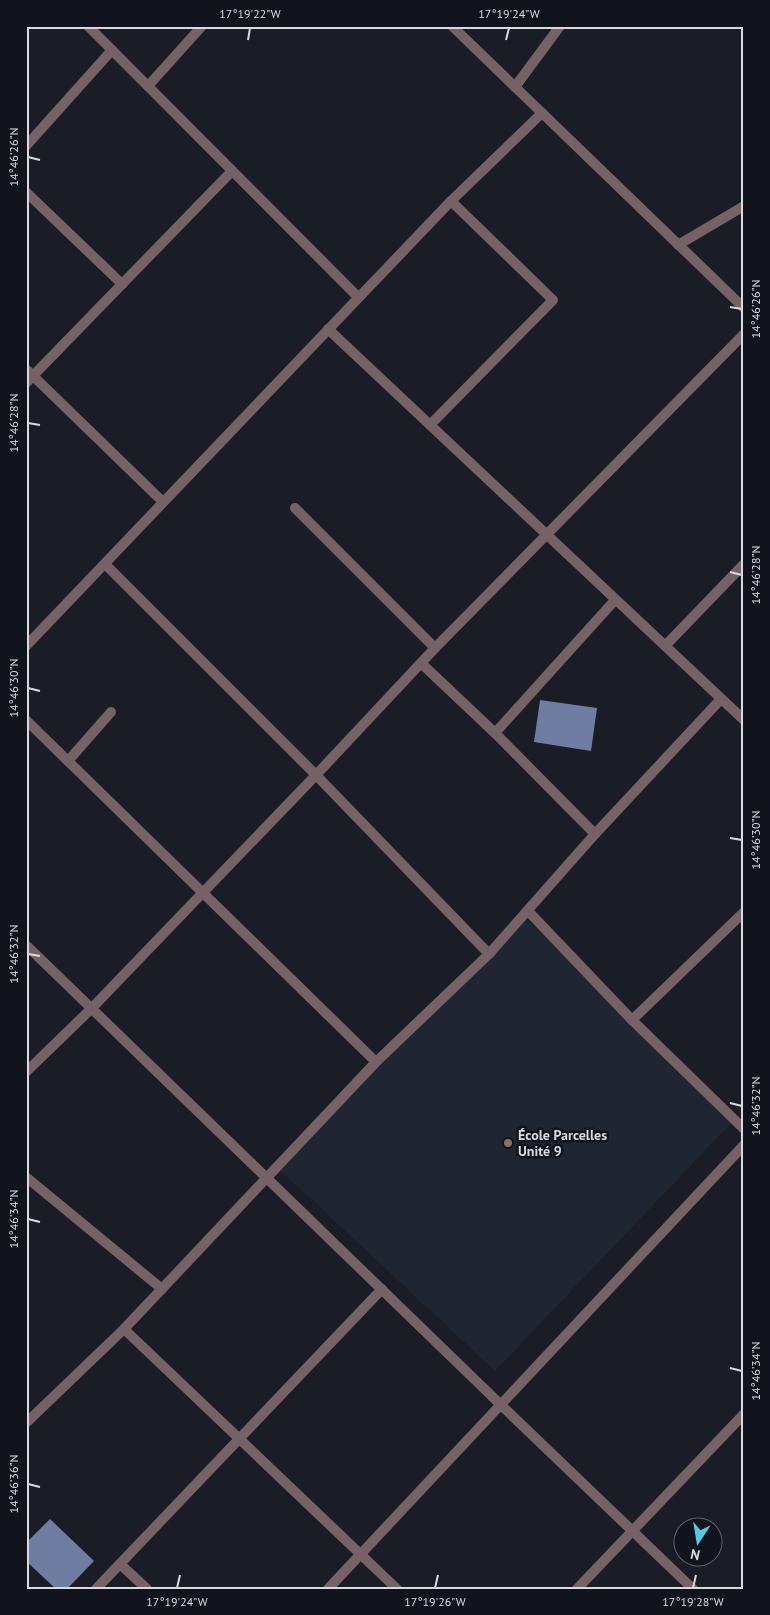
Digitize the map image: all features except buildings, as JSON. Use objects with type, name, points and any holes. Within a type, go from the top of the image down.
[{"type":"street","points":[[88,26],[358,297]]},
{"type":"street","points":[[148,86],[202,26]]},
{"type":"street","points":[[452,26],[744,308]]},
{"type":"street","points":[[515,87],[560,26]]},
{"type":"street","points":[[26,146],[112,50]]},
{"type":"street","points":[[26,646],[451,200],[542,113]]},
{"type":"street","points":[[163,502],[29,376],[232,171]]},
{"type":"street","points":[[26,192],[122,284]]},
{"type":"street","points":[[430,425],[553,300],[451,200]]},
{"type":"street","points":[[678,244],[744,206]]},
{"type":"street","points":[[328,329],[744,720]]},
{"type":"street","points":[[26,1072],[91,1009],[422,664],[435,648],[744,334]]},
{"type":"street","points":[[295,508],[435,648]]},
{"type":"street","points":[[105,564],[316,775],[489,954]]},
{"type":"street","points":[[665,646],[744,564]]},
{"type":"street","points":[[495,733],[616,600]]},
{"type":"street","points":[[422,664],[495,733],[595,834]]},
{"type":"street","points":[[29,1416],[124,1329],[376,1062],[489,954],[595,834],[721,699]]},
{"type":"street","points":[[68,761],[111,712]]},
{"type":"street","points":[[26,720],[376,1062]]},
{"type":"street","points":[[528,911],[632,1020],[744,1129]]},
{"type":"street","points":[[632,1020],[724,934],[744,912]]},
{"type":"street","points":[[26,945],[500,1405],[693,1589]]},
{"type":"street","points":[[328,1589],[744,1145]]},
{"type":"street","points":[[26,1177],[162,1289]]},
{"type":"street","points":[[96,1589],[382,1289]]},
{"type":"street","points":[[124,1329],[398,1589]]},
{"type":"street","points":[[577,1589],[743,1416]]},
{"type":"street","points":[[120,1564],[147,1589]]},
{"type":"shaded area","name":"École Parcelles Unité 9","points":[[522,915],[737,1117],[495,1371],[279,1169]]},
{"type":"place","name":"École Parcelles Unité 9","points":[[508,1143]]}]
